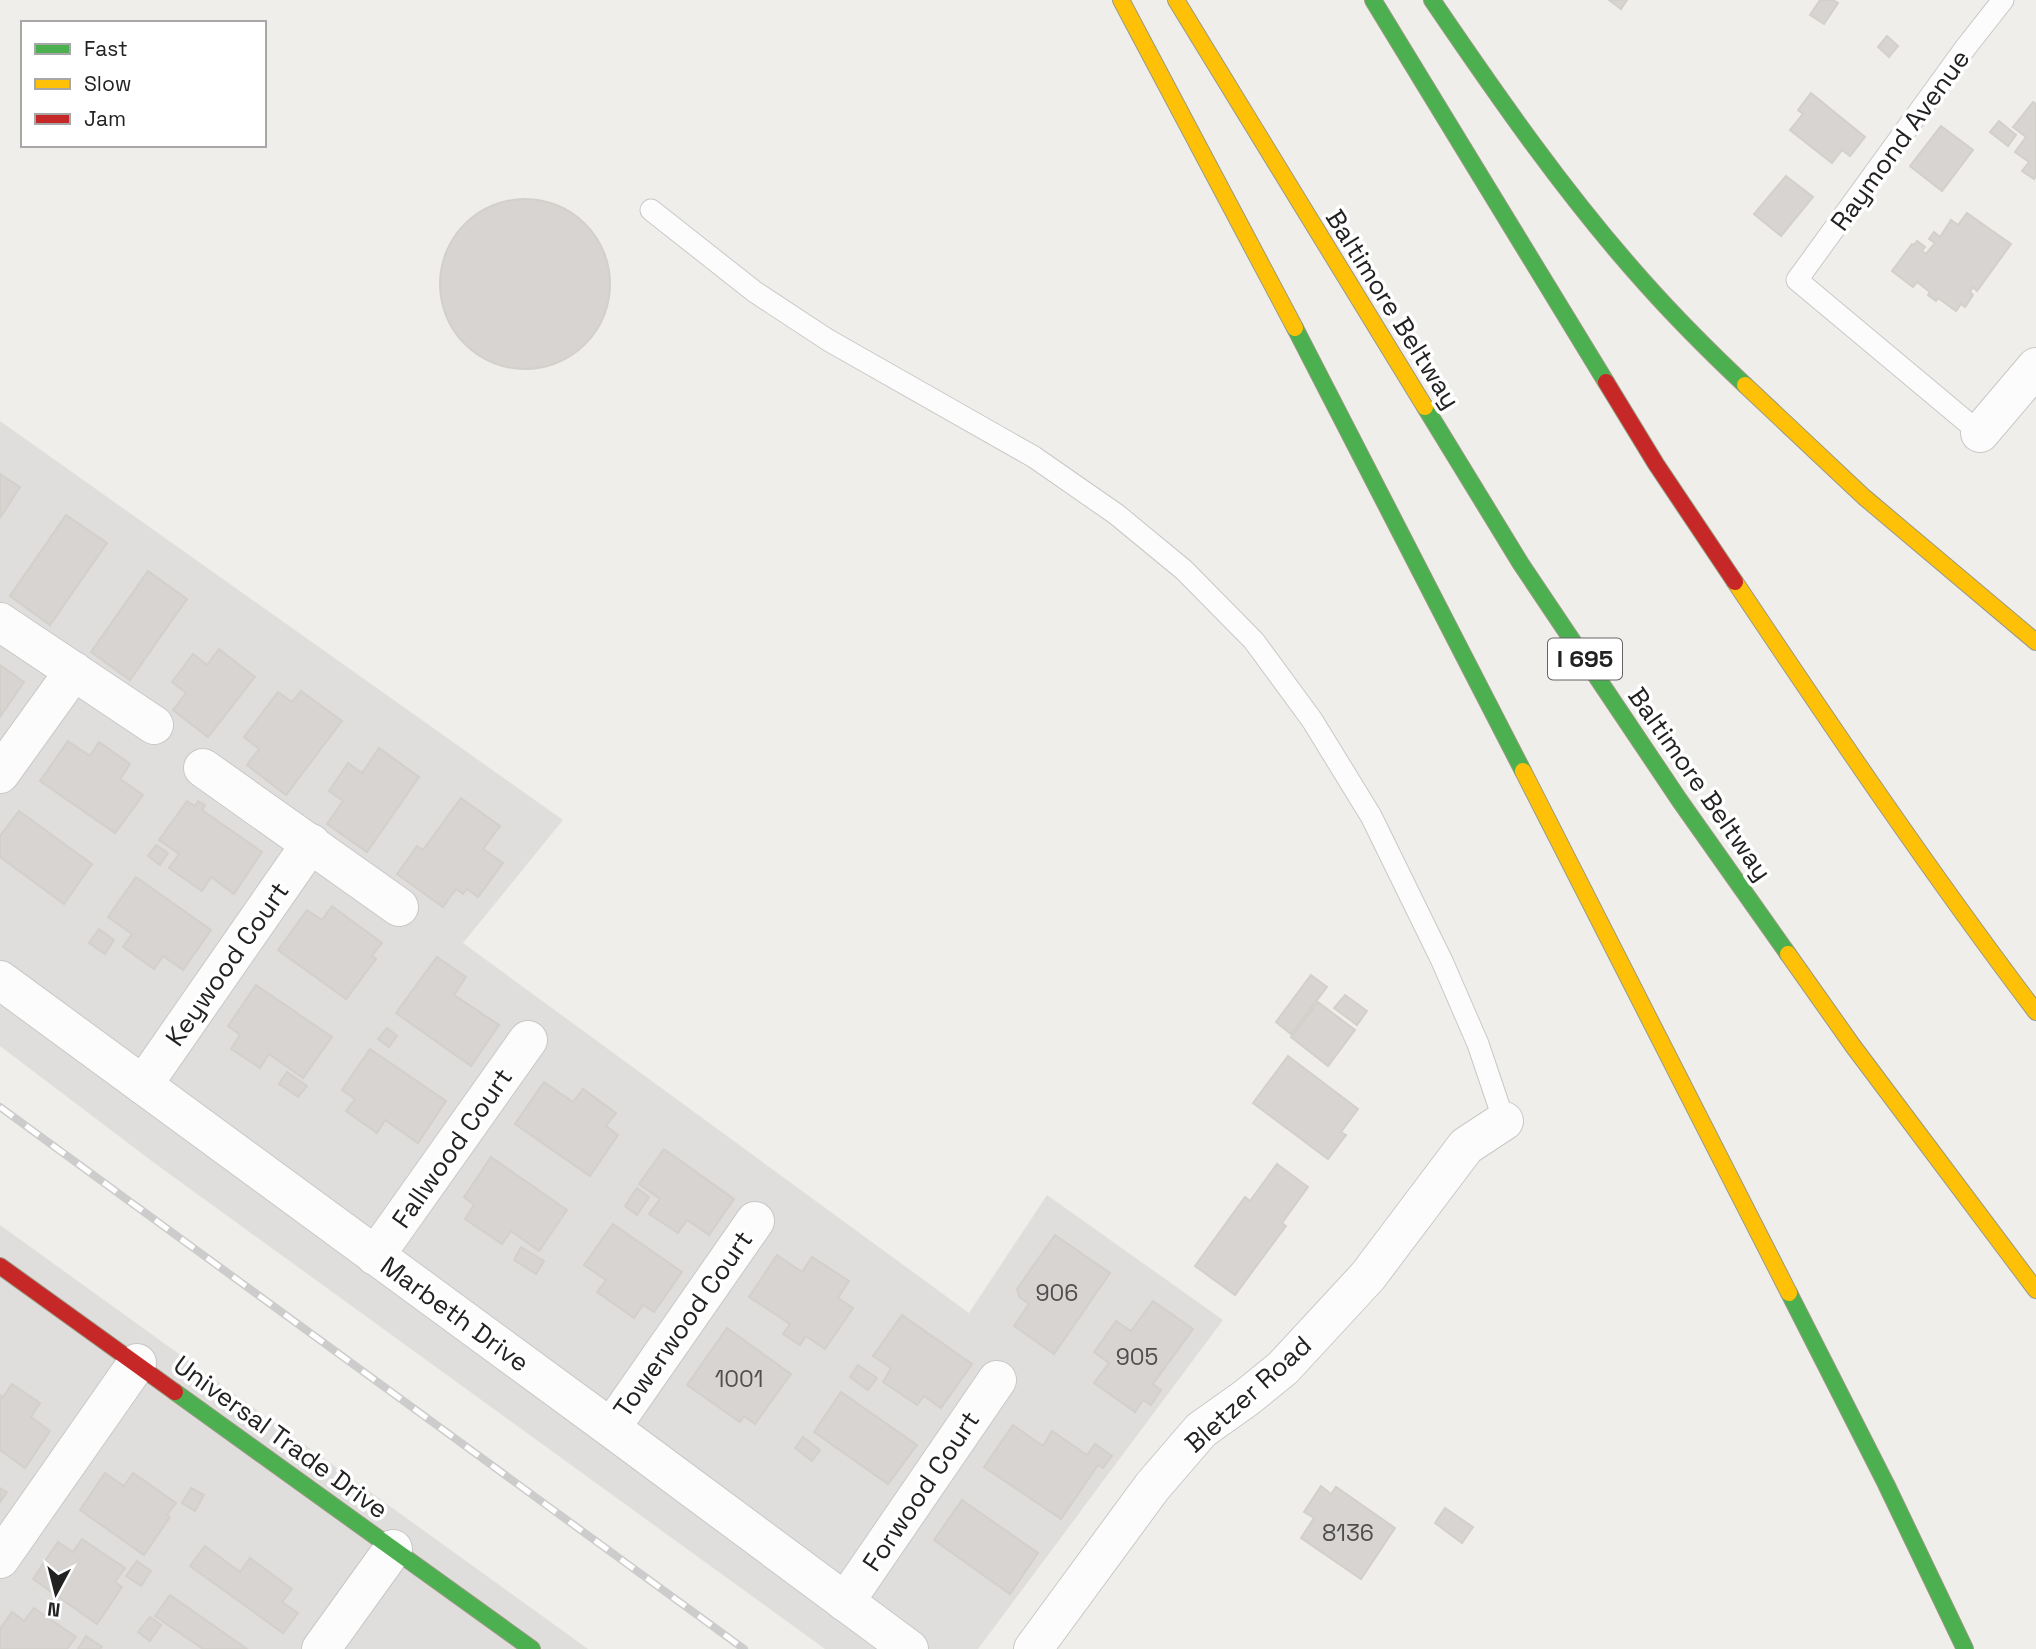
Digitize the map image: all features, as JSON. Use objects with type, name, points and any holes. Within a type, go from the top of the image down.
[{"type":"main road","points":[[1121,0],[1343,418],[1886,1484],[1965,1649]]},
{"type":"main road","name":"Baltimore Beltway","points":[[1176,0],[1521,564],[1680,801],[1853,1046],[2036,1290]]},
{"type":"main road","points":[[1373,0],[1656,464],[1828,721],[1974,930],[2036,1012]]},
{"type":"main road","points":[[1432,0],[1555,173],[1636,274],[1732,374],[1845,482],[2036,642]]},
{"type":"main road","name":"Universal Trade Drive","points":[[0,1266],[532,1649]]},
{"type":"street","points":[[1980,433],[2036,367]]},
{"type":"street","points":[[0,622],[154,725]]},
{"type":"street","points":[[0,775],[74,671]]},
{"type":"street","points":[[203,768],[400,907]]},
{"type":"street","name":"Keywood Court","points":[[143,1085],[311,843]]},
{"type":"street","name":"Marbeth Drive","points":[[0,981],[909,1649]]},
{"type":"street","name":"Fallwood Court","points":[[375,1256],[528,1040]]},
{"type":"street","name":"Bletzer Road","points":[[1033,1649],[1152,1488],[1201,1430],[1283,1368],[1368,1276],[1465,1146],[1504,1121]]},
{"type":"street","name":"Towerwood Court","points":[[611,1428],[755,1221]]},
{"type":"street","points":[[0,1559],[137,1363]]},
{"type":"street","name":"Forwood Court","points":[[845,1602],[997,1380]]},
{"type":"street","points":[[321,1649],[393,1549]]},
{"type":"lane","name":"Raymond Avenue","points":[[1980,433],[1797,281],[2003,0]]},
{"type":"lane","points":[[651,210],[755,292],[828,340],[1034,457],[1116,514],[1184,570],[1254,642],[1312,720],[1371,816],[1442,961],[1478,1044],[1504,1121]]},
{"type":"shaded area","points":[[0,421],[563,820],[463,943],[969,1313],[1047,1195],[1223,1320],[978,1649],[825,1649],[153,1162],[0,1046]]},
{"type":"shaded area","points":[[0,1225],[588,1649],[0,1649]]},
{"type":"building","points":[[1609,0],[1627,0],[1621,9]]},
{"type":"building","points":[[1820,0],[1833,0],[1838,3],[1824,24],[1810,15]]},
{"type":"building","points":[[1887,36],[1898,46],[1889,57],[1878,47]]},
{"type":"building","points":[[1811,93],[1865,137],[1850,156],[1842,150],[1832,163],[1790,130],[1803,114],[1798,110]]},
{"type":"building","points":[[2033,102],[2036,104],[2034,179],[2022,171],[2029,162],[2015,152],[2026,137],[2013,127]]},
{"type":"building","points":[[1999,121],[2016,135],[2008,146],[1990,132]]},
{"type":"building","points":[[1941,126],[1973,150],[1942,191],[1910,166]]},
{"type":"building","points":[[1786,176],[1813,197],[1781,236],[1754,214]]},
{"type":"building","points":[[525,199],[558,205],[585,224],[604,251],[610,284],[604,317],[585,344],[558,363],[525,369],[492,363],[465,344],[446,317],[440,284],[446,251],[465,224],[492,205]]},
{"type":"building","points":[[1967,213],[2011,244],[1977,291],[1973,287],[1970,292],[1973,295],[1965,307],[1961,304],[1956,311],[1938,298],[1936,301],[1928,295],[1930,292],[1917,282],[1913,287],[1892,271],[1912,244],[1917,241],[1925,247],[1922,251],[1926,254],[1935,243],[1929,239],[1934,232],[1940,237],[1951,220],[1958,225]]},
{"type":"building","points":[[0,474],[20,487],[0,518]]},
{"type":"building","points":[[66,515],[107,543],[50,625],[10,596]]},
{"type":"building","points":[[148,571],[187,599],[130,680],[91,652]]},
{"type":"building","points":[[219,649],[255,677],[208,737],[173,710],[186,693],[172,682],[193,654],[207,665]]},
{"type":"building","points":[[0,665],[24,682],[0,717]]},
{"type":"building","points":[[301,691],[342,721],[286,795],[247,765],[259,749],[244,737],[278,692],[292,702]]},
{"type":"building","points":[[68,741],[90,756],[99,742],[130,764],[120,779],[143,795],[115,833],[40,781]]},
{"type":"building","points":[[379,748],[419,777],[367,852],[327,824],[343,801],[329,791],[348,763],[362,773]]},
{"type":"building","points":[[461,798],[500,826],[483,849],[503,863],[478,897],[467,889],[463,894],[456,889],[443,907],[397,874],[417,846],[423,850]]},
{"type":"building","points":[[187,801],[195,806],[198,801],[205,805],[202,810],[262,852],[234,894],[211,877],[202,891],[169,868],[179,854],[159,840]]},
{"type":"building","points":[[19,811],[92,864],[64,904],[0,857],[0,836]]},
{"type":"building","points":[[156,845],[168,853],[160,865],[148,856]]},
{"type":"building","points":[[136,877],[211,930],[183,970],[163,956],[154,969],[123,947],[132,934],[108,917]]},
{"type":"building","points":[[332,906],[382,943],[372,956],[376,959],[346,999],[278,950],[307,910],[322,920]]},
{"type":"building","points":[[99,929],[114,940],[105,954],[89,943]]},
{"type":"building","points":[[437,957],[466,977],[454,995],[499,1025],[471,1066],[396,1013]]},
{"type":"building","points":[[1311,975],[1327,987],[1291,1034],[1276,1022]]},
{"type":"building","points":[[256,985],[332,1037],[303,1078],[269,1054],[260,1068],[231,1049],[240,1035],[228,1026]]},
{"type":"building","points":[[1345,995],[1367,1011],[1357,1025],[1334,1008]]},
{"type":"building","points":[[1318,1002],[1355,1030],[1328,1066],[1291,1037]]},
{"type":"building","points":[[387,1028],[397,1036],[389,1047],[378,1039]]},
{"type":"building","points":[[370,1049],[446,1101],[418,1143],[385,1120],[377,1133],[346,1111],[355,1099],[342,1090]]},
{"type":"building","points":[[1288,1056],[1358,1109],[1341,1132],[1346,1135],[1328,1159],[1253,1103]]},
{"type":"building","points":[[287,1072],[307,1086],[298,1097],[279,1084]]},
{"type":"building","points":[[544,1082],[573,1102],[583,1089],[616,1113],[606,1126],[618,1135],[590,1176],[515,1124]]},
{"type":"building","points":[[664,1149],[734,1199],[709,1235],[687,1220],[678,1233],[649,1214],[660,1199],[639,1184]]},
{"type":"building","points":[[491,1157],[567,1210],[539,1251],[511,1231],[502,1244],[465,1219],[474,1205],[464,1197]]},
{"type":"building","points":[[1277,1164],[1308,1187],[1282,1223],[1286,1226],[1235,1295],[1195,1266],[1245,1197],[1250,1201]]},
{"type":"building","points":[[637,1188],[649,1197],[637,1215],[625,1206]]},
{"type":"building","points":[[613,1224],[682,1272],[654,1312],[643,1305],[634,1318],[597,1292],[606,1280],[584,1265]]},
{"type":"building","points":[[1055,1235],[1110,1273],[1054,1354],[1014,1326],[1029,1304],[1019,1297],[1017,1289]]},
{"type":"building","points":[[521,1247],[544,1261],[536,1274],[514,1260]]},
{"type":"building","points":[[777,1255],[802,1272],[812,1257],[849,1281],[838,1298],[853,1308],[825,1349],[806,1336],[800,1345],[783,1334],[790,1324],[749,1297]]},
{"type":"building","points":[[1153,1301],[1193,1329],[1153,1384],[1161,1390],[1151,1405],[1143,1400],[1135,1412],[1094,1383],[1109,1363],[1094,1352],[1116,1321],[1131,1331]]},
{"type":"building","points":[[902,1315],[972,1364],[941,1408],[924,1396],[917,1405],[883,1382],[891,1368],[873,1356]]},
{"type":"building","points":[[727,1328],[791,1374],[755,1424],[744,1416],[740,1422],[687,1385]]},
{"type":"building","points":[[858,1365],[877,1378],[868,1390],[850,1377]]},
{"type":"building","points":[[12,1384],[40,1403],[31,1417],[50,1431],[25,1468],[0,1450],[0,1395],[3,1397]]},
{"type":"building","points":[[841,1392],[917,1445],[888,1484],[814,1432]]},
{"type":"building","points":[[1013,1425],[1043,1446],[1052,1431],[1087,1455],[1095,1444],[1112,1456],[1103,1468],[1098,1465],[1061,1519],[984,1467]]},
{"type":"building","points":[[803,1437],[820,1450],[812,1461],[795,1448]]},
{"type":"building","points":[[105,1473],[124,1486],[133,1473],[176,1503],[167,1515],[170,1517],[144,1555],[80,1510]]},
{"type":"building","points":[[1321,1486],[1331,1494],[1336,1487],[1395,1528],[1361,1579],[1301,1538],[1314,1518],[1304,1512]]},
{"type":"building","points":[[0,1488],[7,1492],[0,1502]]},
{"type":"building","points":[[191,1488],[204,1495],[195,1511],[182,1503]]},
{"type":"building","points":[[962,1500],[1038,1553],[1010,1594],[934,1540]]},
{"type":"building","points":[[1445,1508],[1473,1527],[1462,1543],[1435,1523]]},
{"type":"building","points":[[82,1539],[125,1568],[115,1582],[122,1587],[97,1624],[33,1579],[58,1542],[73,1552]]},
{"type":"building","points":[[205,1546],[240,1572],[250,1558],[292,1589],[282,1602],[298,1613],[283,1633],[190,1566]]},
{"type":"building","points":[[137,1561],[151,1571],[141,1586],[126,1576]]},
{"type":"building","points":[[170,1595],[247,1649],[203,1649],[155,1616]]},
{"type":"building","points":[[34,1608],[76,1637],[67,1649],[0,1649],[0,1629],[12,1612],[24,1621]]},
{"type":"building","points":[[150,1617],[161,1625],[150,1641],[138,1632]]},
{"type":"building","points":[[86,1636],[102,1647],[78,1649]]},
{"type":"railway","points":[[0,1107],[744,1649]]},
{"type":"traffic: fast","points":[[1373,0],[1606,382]]},
{"type":"traffic: fast","points":[[1432,0],[1587,215],[1668,309],[1745,385]]},
{"type":"traffic: fast","points":[[1295,328],[1523,771]]},
{"type":"traffic: fast","points":[[1425,407],[1521,564],[1680,801],[1788,954]]},
{"type":"traffic: fast","points":[[1789,1293],[1886,1484],[1965,1649]]},
{"type":"traffic: fast","points":[[175,1392],[532,1649]]},
{"type":"traffic: slow","points":[[1121,0],[1295,328]]},
{"type":"traffic: slow","points":[[1176,0],[1425,407]]},
{"type":"traffic: slow","points":[[1745,385],[1864,497],[2036,642]]},
{"type":"traffic: slow","points":[[1735,582],[1920,853],[2036,1012]]},
{"type":"traffic: slow","points":[[1523,771],[1789,1293]]},
{"type":"traffic: slow","points":[[1788,954],[1853,1046],[2036,1290]]},
{"type":"traffic: jam","points":[[1606,382],[1656,464],[1735,582]]},
{"type":"traffic: jam","points":[[0,1266],[175,1392]]}]
